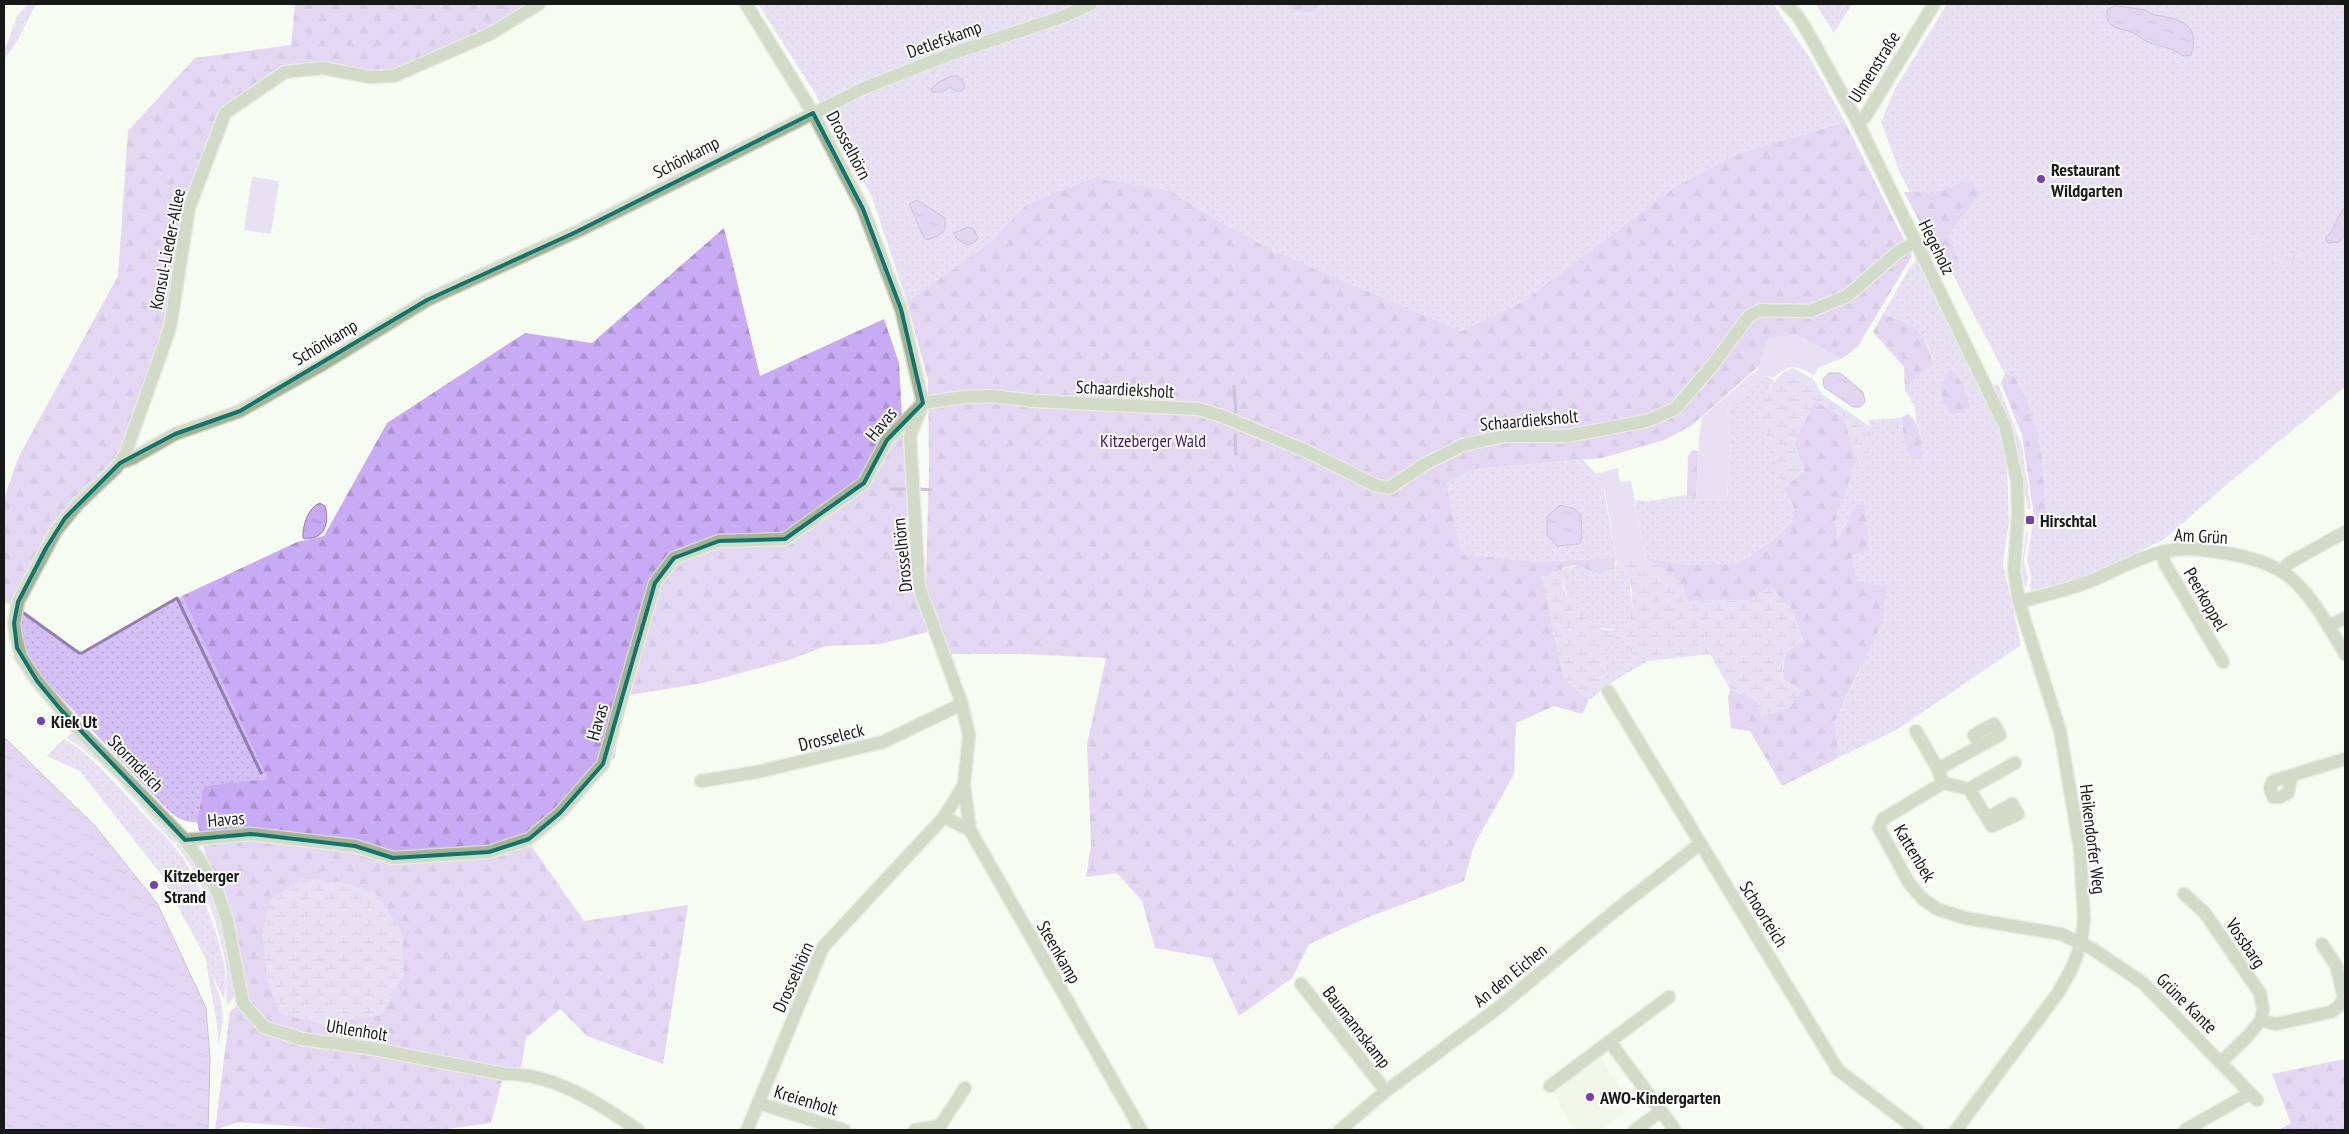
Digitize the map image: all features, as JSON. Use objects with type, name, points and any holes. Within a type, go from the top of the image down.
[{"type":"street","name":"Konsul-Lieder-Allee","points":[[120,463],[125,454],[170,328],[190,208],[225,113],[285,72],[323,68],[369,76],[394,76],[490,34],[539,4]]},
{"type":"street","name":"Drosselhörn","points":[[746,4],[813,114],[863,209],[901,309],[923,403],[910,436],[920,587],[962,704],[969,735],[964,785],[944,817],[824,947],[747,1130]]},
{"type":"street","name":"Detlefskamp","points":[[813,114],[881,81],[951,54],[1062,17],[1091,4]]},
{"type":"street","name":"Hegeholz","points":[[1786,4],[1810,36],[1857,121],[2005,426],[2017,480],[2017,520]]},
{"type":"street","name":"Ulmenstraße","points":[[1857,121],[1866,117],[1934,4]]},
{"type":"street","name":"Schönkamp","points":[[61,710],[37,681],[17,648],[14,623],[17,608],[22,593],[56,531],[77,505],[120,463],[133,458],[174,434],[240,411],[324,363],[427,300],[576,232],[813,114]]},
{"type":"street","name":"Schaardieksholt","points":[[923,403],[964,397],[992,396],[1035,402],[1198,410],[1222,416],[1306,451],[1375,485],[1389,488],[1425,464],[1463,445],[1504,436],[1567,436],[1646,421],[1675,410],[1712,367],[1749,316],[1761,310],[1810,311],[1847,296],[1899,251],[1915,242]]},
{"type":"street","name":"Havas","points":[[185,840],[251,834],[355,846],[393,858],[489,852],[529,839],[560,813],[603,764],[655,583],[674,558],[719,542],[785,539],[864,483],[887,440],[923,403]]},
{"type":"street","name":"Heikendorfer Weg","points":[[1956,1130],[2058,992],[2072,968],[2081,944],[2084,920],[2080,849],[2060,731],[2019,602],[2014,571],[2017,520]]},
{"type":"street","points":[[2281,571],[2289,563],[2345,532]]},
{"type":"street","name":"Am Grün","points":[[2019,602],[2088,582],[2144,557],[2162,552],[2198,549],[2226,553],[2253,559],[2281,571],[2298,584],[2329,626],[2345,654]]},
{"type":"street","name":"Peerkoppel","points":[[2162,552],[2165,564],[2223,662]]},
{"type":"street","points":[[2329,626],[2345,618]]},
{"type":"street","name":"Schoorteich","points":[[1608,691],[1838,1070],[1917,1130]]},
{"type":"street","name":"Drosseleck","points":[[701,781],[757,772],[883,742],[962,704]]},
{"type":"street","name":"Stormdeich","points":[[61,710],[185,840]]},
{"type":"street","points":[[1916,731],[1944,783],[1969,789],[2014,763]]},
{"type":"street","points":[[1938,770],[1980,746]]},
{"type":"street","points":[[2291,776],[2345,759]]},
{"type":"street","name":"Kattenbek","points":[[1944,783],[1883,819],[1879,828],[1909,883],[1923,900],[1937,910],[1965,918],[2060,934],[2081,944]]},
{"type":"street","name":"Steenkamp","points":[[964,785],[970,830],[1141,1130]]},
{"type":"street","points":[[1969,789],[1987,818]]},
{"type":"street","points":[[944,817],[970,830]]},
{"type":"street","name":"Uhlenholt","points":[[185,840],[199,859],[227,920],[242,1003],[264,1027],[302,1039],[369,1048],[504,1074],[520,1074],[549,1082],[603,1106],[638,1130]]},
{"type":"street","name":"An den Eichen","points":[[1340,1130],[1386,1091],[1498,1008],[1700,844]]},
{"type":"street","name":"Vossbarg","points":[[2184,894],[2205,914],[2260,993],[2263,1009],[2261,1020]]},
{"type":"street","name":"Grüne Kante","points":[[2081,944],[2108,959],[2142,983],[2254,1097],[2185,1130]]},
{"type":"street","points":[[2221,1062],[2247,1037],[2261,1020],[2276,1024],[2331,1012],[2338,1007],[2344,998],[2336,965],[2322,944]]},
{"type":"street","name":"Baumannskamp","points":[[1301,984],[1386,1091]]},
{"type":"street","points":[[1550,1086],[1669,997]]},
{"type":"street","points":[[1610,1042],[1674,1130]]},
{"type":"street","points":[[915,1130],[940,1126],[964,1088]]},
{"type":"street","name":"Kreienholt","points":[[758,1103],[844,1130]]},
{"type":"street","points":[[1635,1130],[1661,1112]]},
{"type":"highlighted area","points":[[813,113],[863,209],[901,309],[923,403],[887,440],[864,483],[785,539],[719,541],[674,558],[655,583],[603,764],[560,813],[529,839],[489,852],[393,858],[355,846],[251,834],[185,840],[61,710],[37,681],[17,648],[14,623],[18,602],[46,548],[65,518],[120,463],[175,434],[240,411],[427,300],[576,232]]},
{"type":"shaded area","name":"AWO-Kindergarten","points":[[1597,1052],[1632,1107],[1602,1130],[1574,1130],[1550,1086]]},
{"type":"green space","points":[[29,4],[36,4],[18,39],[4,60],[4,52],[17,16]]},
{"type":"green space","points":[[295,4],[528,4],[488,31],[393,73],[284,70],[224,111],[184,209],[167,327],[116,461],[68,511],[13,606],[4,601],[4,499],[18,458],[118,276],[128,131],[195,58],[291,45]]},
{"type":"green space","points":[[758,4],[1288,4],[1287,8],[1313,13],[1322,4],[1773,4],[1811,60],[1845,122],[1737,154],[1675,187],[1524,301],[1461,331],[1274,251],[1220,222],[1170,191],[1026,205],[987,245],[907,302],[872,197],[813,90]]},
{"type":"green space","points":[[1288,4],[1322,4],[1313,13],[1287,9]]},
{"type":"green space","points":[[1816,4],[1852,4],[1834,33]]},
{"type":"green space","points":[[1947,4],[2345,4],[2345,387],[2163,540],[2085,577],[2030,591],[2031,575],[2027,560],[2034,516],[2039,519],[2046,519],[2044,481],[2037,428],[2024,394],[2014,376],[2005,374],[1900,173],[1881,122],[1896,87]]},
{"type":"green space","name":"Kitzeberger Wald","points":[[1845,122],[1912,256],[1858,346],[1841,359],[1795,334],[1691,426],[1664,440],[1602,458],[1473,469],[1446,483],[1462,554],[1537,562],[1616,558],[1614,569],[1600,574],[1575,565],[1562,568],[1563,678],[1589,700],[1582,714],[1554,706],[1516,723],[1514,774],[1474,845],[1464,881],[1366,918],[1309,944],[1292,978],[1239,1016],[1212,958],[1155,948],[1142,901],[1117,873],[1086,877],[1091,845],[1087,744],[1106,658],[1024,654],[949,654],[926,585],[929,468],[928,380],[907,302],[987,245],[1026,205],[1094,178],[1170,191],[1220,222],[1274,251],[1461,331],[1524,301],[1675,187],[1737,154]]},
{"type":"green space","points":[[252,177],[279,181],[271,234],[244,230]]},
{"type":"green space","points":[[1968,181],[1980,193],[1948,236],[1959,261],[1947,274],[1904,192],[1936,193]]},
{"type":"green space","points":[[724,228],[760,376],[884,319],[899,363],[911,584],[928,632],[880,644],[826,646],[789,660],[703,683],[623,696],[615,757],[561,822],[530,844],[584,921],[688,905],[663,1064],[587,1036],[560,1009],[526,1038],[520,1074],[504,1074],[491,1123],[440,1130],[344,1130],[239,1122],[215,1130],[230,1011],[246,1001],[221,890],[206,856],[197,822],[204,786],[268,779],[182,596],[297,542],[324,536],[387,423],[525,333],[592,343]]},
{"type":"green space","points":[[2249,228],[2273,254],[2284,261],[2300,249],[2304,250],[2305,255],[2281,265],[2276,270],[2280,264],[2247,231]]},
{"type":"green space","points":[[1917,260],[2000,430],[2007,467],[2009,521],[2003,564],[2021,645],[1898,729],[1838,758],[1835,721],[1861,668],[1857,582],[1852,554],[1856,505],[1840,540],[1835,522],[1856,461],[1867,457],[1871,427],[1868,420],[1901,418],[1906,448],[1921,435],[1916,420],[1915,407],[1905,390],[1918,375],[1934,365],[1931,353],[1923,336],[1917,330],[1883,314],[1910,267]]},
{"type":"green space","points":[[1883,314],[1918,330],[1934,365],[1918,375],[1905,390],[1904,367],[1873,332]]},
{"type":"green space","points":[[1795,334],[1841,359],[1819,367],[1814,375],[1792,367],[1773,378],[1764,375],[1732,402],[1727,412],[1730,439],[1727,500],[1696,499],[1699,437],[1702,417],[1758,369],[1768,338]]},
{"type":"green space","points":[[1793,368],[1813,379],[1822,394],[1871,427],[1872,440],[1867,458],[1856,461],[1844,417],[1815,401],[1794,443],[1804,472],[1784,487],[1769,451],[1757,403],[1777,378]]},
{"type":"green space","points":[[1952,369],[1964,386],[1970,406],[1964,412],[1951,414],[1942,396],[1941,386]]},
{"type":"green space","points":[[2005,374],[2014,376],[2024,394],[2037,428],[2042,463],[2046,519],[2039,519],[2034,516],[2022,435],[2001,383]]},
{"type":"green space","points":[[1764,375],[1774,380],[1764,397],[1757,403],[1769,451],[1795,510],[1791,523],[1772,541],[1739,563],[1689,565],[1645,558],[1635,500],[1649,501],[1687,495],[1692,499],[1727,500],[1730,439],[1727,412],[1732,402]]},
{"type":"green space","points":[[1998,384],[2022,446],[2031,509],[2028,509],[2014,439],[1993,386]]},
{"type":"green space","points":[[1815,401],[1844,417],[1856,461],[1835,522],[1839,539],[1856,505],[1865,505],[1869,550],[1852,554],[1857,582],[1887,586],[1882,622],[1835,721],[1838,758],[1782,786],[1750,731],[1731,728],[1728,698],[1730,689],[1753,699],[1802,691],[1782,679],[1785,653],[1803,640],[1791,608],[1770,587],[1749,600],[1688,601],[1664,569],[1645,558],[1689,565],[1739,563],[1772,541],[1791,523],[1795,510],[1784,487],[1804,472],[1794,443]]},
{"type":"green space","points":[[1908,414],[1916,423],[1921,440],[1922,458],[1913,460],[1906,448],[1901,418]]},
{"type":"green space","points":[[1693,450],[1698,451],[1696,499],[1692,499],[1687,495],[1688,456]]},
{"type":"green space","points":[[1583,460],[1596,474],[1603,486],[1616,558],[1537,562],[1462,554],[1446,483],[1473,469]]},
{"type":"green space","points":[[1618,468],[1620,482],[1631,481],[1645,558],[1616,558],[1605,491],[1596,474]]},
{"type":"green space","points":[[2026,532],[2028,532],[2024,562],[2028,577],[2027,587],[2024,585],[2022,567]]},
{"type":"green space","points":[[1616,558],[1645,558],[1664,569],[1682,583],[1688,601],[1749,600],[1770,587],[1791,608],[1803,640],[1785,653],[1781,679],[1802,691],[1790,707],[1762,717],[1753,699],[1730,689],[1710,654],[1648,661],[1617,679],[1589,700],[1563,678],[1541,576],[1572,566],[1563,580],[1563,587],[1569,600],[1596,627],[1605,630],[1617,629],[1628,625],[1632,602],[1629,578]],"holes":[[[1622,635],[1636,660],[1601,684],[1609,638]]]},
{"type":"green space","points":[[1617,563],[1629,577],[1633,615],[1628,625],[1619,629],[1598,628],[1568,598],[1565,591],[1564,573],[1575,565],[1600,574],[1614,569]]},
{"type":"green space","points":[[182,596],[269,779],[204,786],[197,822],[182,820],[162,804],[48,684],[27,655],[18,637],[21,611],[79,653],[82,653]]},
{"type":"green space","points":[[1622,635],[1636,660],[1601,685],[1609,638]]},
{"type":"green space","points":[[73,731],[179,841],[174,843],[96,759],[67,738]]},
{"type":"green space","points":[[64,739],[86,755],[108,775],[175,847],[190,871],[207,907],[224,967],[226,985],[224,999],[210,970],[220,999],[223,1015],[218,1045],[216,1020],[205,957],[160,873],[80,771],[47,756]]},
{"type":"green space","points":[[180,843],[210,889],[219,914],[236,994],[228,1005],[226,966],[219,934],[202,887],[186,858],[176,845]]},
{"type":"green space","points":[[303,878],[341,882],[375,892],[402,932],[404,974],[382,1015],[322,1025],[280,1013],[268,984],[262,935],[269,900]]},
{"type":"green space","points":[[2345,1059],[2345,1130],[2279,1130],[2291,1123],[2272,1074]]},
{"type":"water","points":[[2114,6],[2145,10],[2154,15],[2172,18],[2186,24],[2193,36],[2191,55],[2183,56],[2174,50],[2148,42],[2133,33],[2113,26],[2108,21],[2107,10]]},
{"type":"water","points":[[951,76],[957,76],[962,79],[965,87],[962,91],[956,91],[950,87],[941,92],[932,92],[931,89],[939,82]]},
{"type":"water","points":[[917,200],[945,218],[945,229],[938,236],[926,240],[923,235],[909,204]]},
{"type":"water","points":[[2345,207],[2345,235],[2339,242],[2328,243],[2325,238]]},
{"type":"water","points":[[968,227],[973,229],[978,237],[976,241],[968,245],[957,239],[954,233]]},
{"type":"water","points":[[1829,373],[1840,373],[1863,392],[1865,402],[1860,407],[1853,407],[1824,387],[1823,379]]},
{"type":"water","points":[[320,503],[325,506],[327,519],[324,530],[316,537],[303,538],[309,513]]},
{"type":"water","points":[[1560,505],[1575,509],[1581,515],[1582,538],[1579,544],[1557,546],[1547,535],[1547,517]]},
{"type":"water","points":[[4,737],[96,827],[157,903],[206,1008],[210,1059],[208,1130],[4,1130]]},
{"type":"waterway","points":[[1234,386],[1236,415]]},
{"type":"waterway","points":[[1235,435],[1236,454]]},
{"type":"waterway","points":[[891,489],[907,489]]},
{"type":"waterway","points":[[919,489],[931,490]]},
{"type":"waterway","points":[[21,611],[79,653],[82,653],[177,598],[261,773]]},
{"type":"place","name":"Restaurant Wildgarten","points":[[2041,179]]},
{"type":"place","name":"Hirschtal","points":[[2030,520]]},
{"type":"place","name":"Kiek Ut","points":[[41,721]]},
{"type":"place","name":"Kitzeberger Strand","points":[[154,885]]},
{"type":"place","name":"AWO-Kindergarten","points":[[1590,1097]]}]
